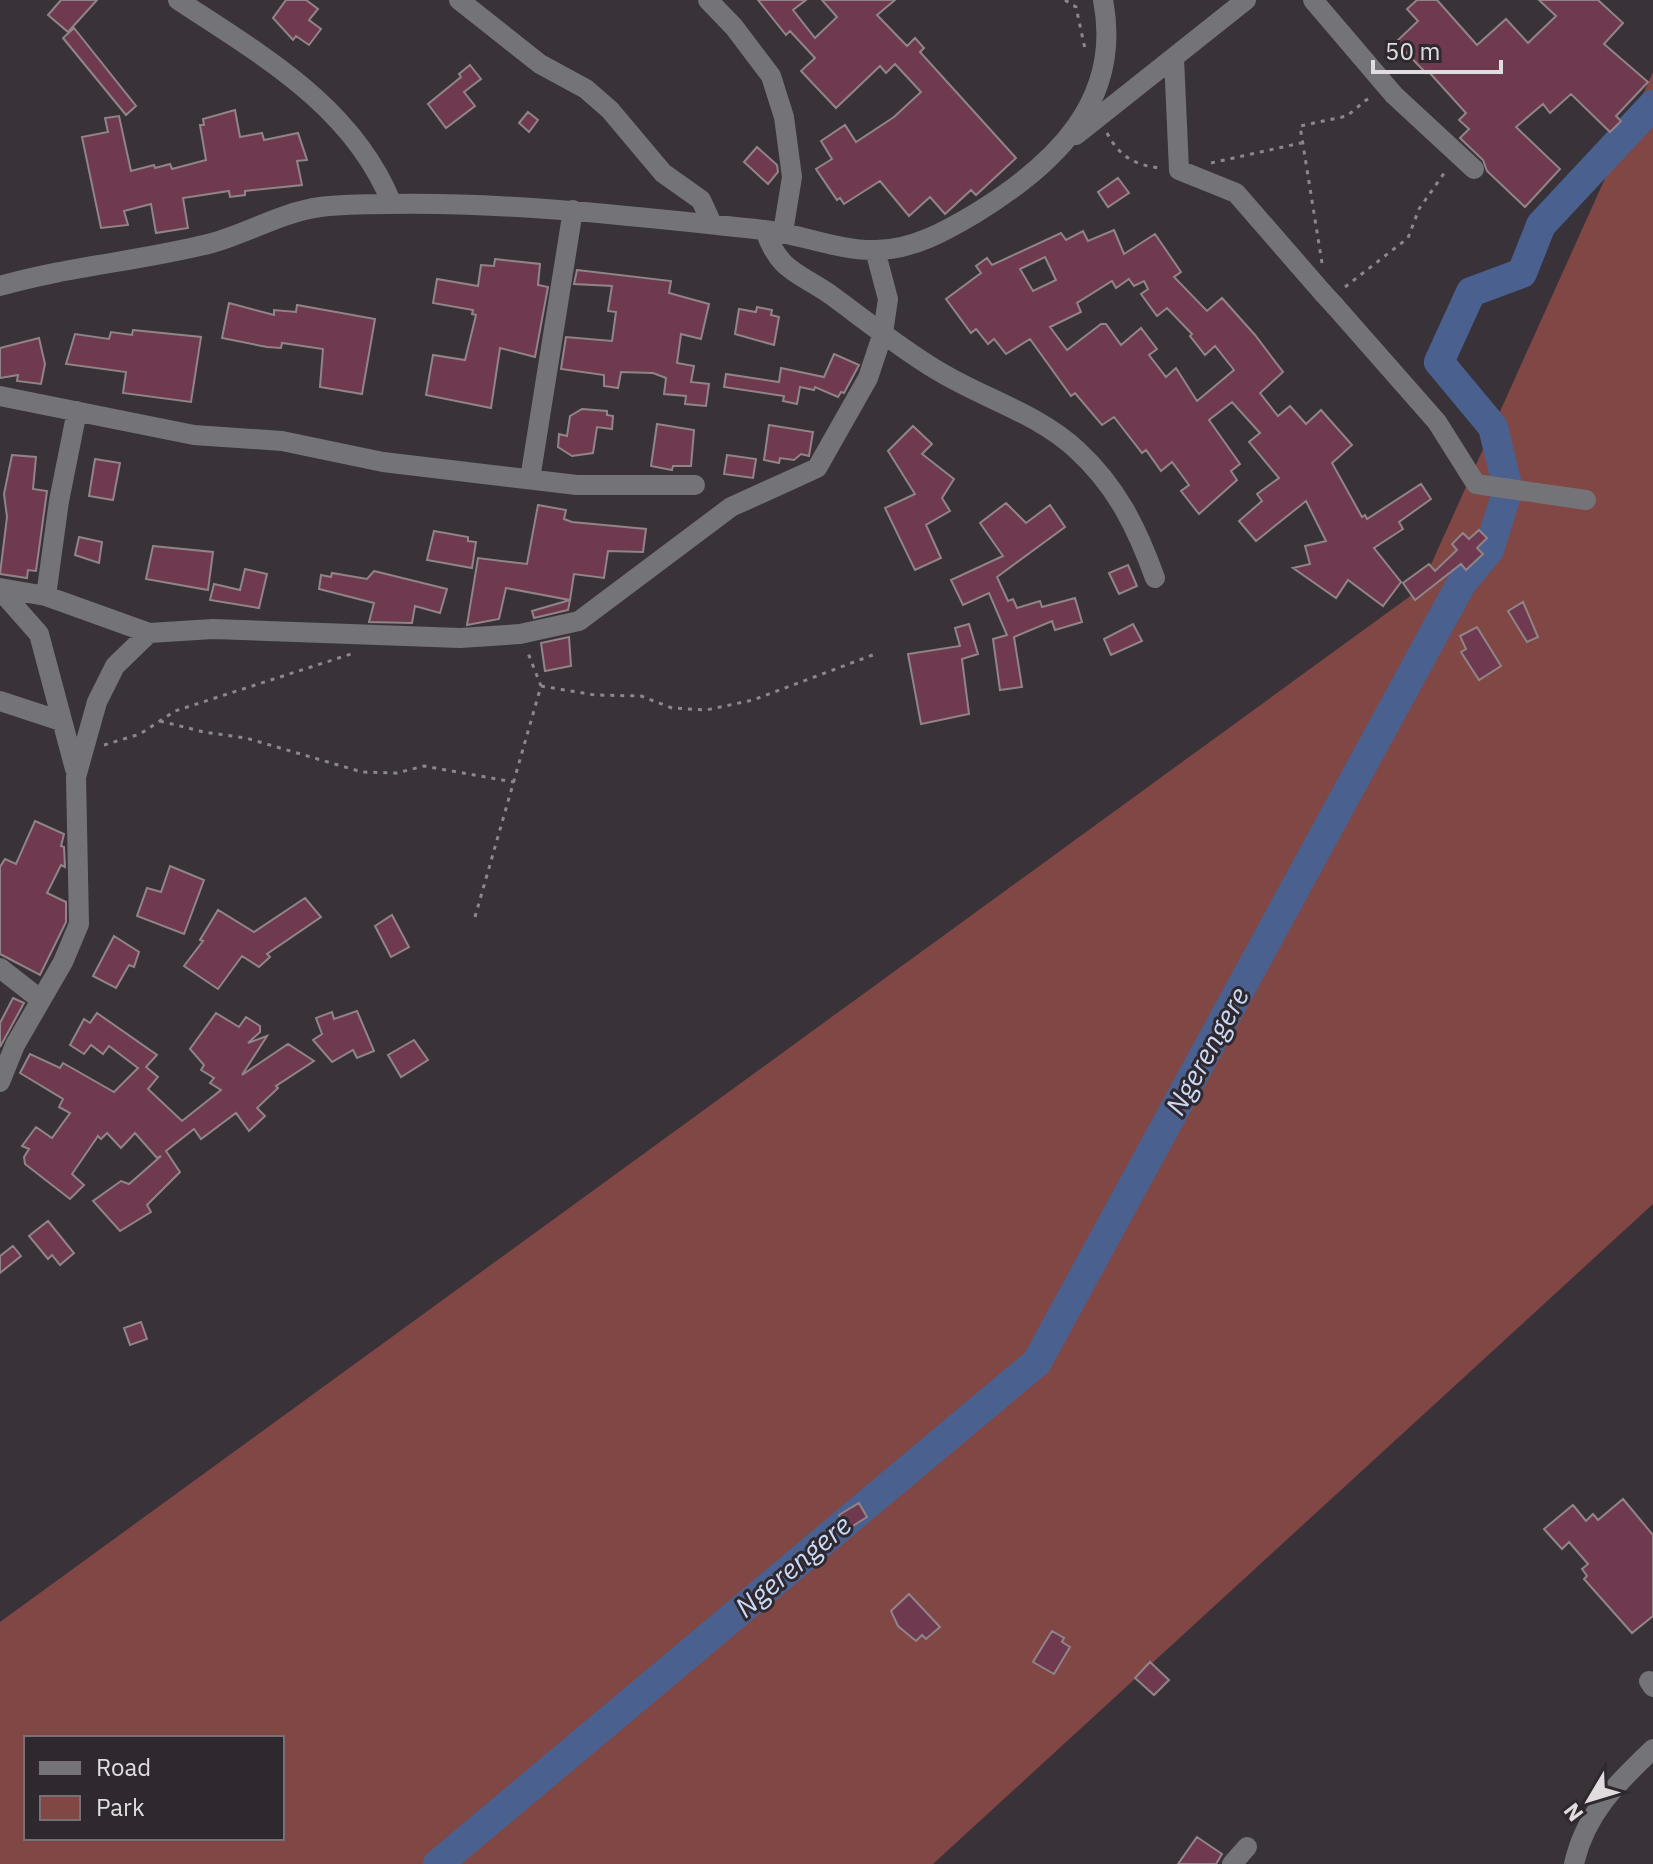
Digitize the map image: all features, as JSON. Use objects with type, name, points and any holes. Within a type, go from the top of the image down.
[{"type":"street","points":[[178,0],[304,84],[344,124],[382,179],[392,204]]},
{"type":"street","points":[[459,0],[540,64],[602,103],[663,173],[696,194],[712,224]]},
{"type":"street","points":[[708,0],[734,27],[771,76],[784,117],[792,177],[774,231],[773,255],[782,265],[936,370],[1018,410],[1076,449],[1133,520],[1155,578]]},
{"type":"street","points":[[1069,140],[1102,73],[1103,0]]},
{"type":"street","points":[[0,286],[47,273],[211,243],[318,207],[392,204],[573,210],[774,231],[875,250],[908,245],[947,231],[1029,179],[1069,140],[1246,0]]},
{"type":"street","points":[[1313,0],[1394,95],[1474,169]]},
{"type":"street","points":[[1174,58],[1179,170],[1236,193],[1333,297],[1437,422],[1476,484],[1586,500]]},
{"type":"street","points":[[530,479],[573,210]]},
{"type":"street","points":[[0,589],[46,596],[149,633],[213,629],[460,638],[520,634],[579,621],[731,507],[817,468],[868,378],[883,333],[888,299],[875,250]]},
{"type":"street","points":[[0,396],[194,435],[282,441],[383,462],[577,485],[695,485]]},
{"type":"street","points":[[46,596],[77,411]]},
{"type":"street","points":[[0,589],[39,634],[61,721],[70,744],[76,777],[79,924],[63,962],[15,1045],[0,1082]]},
{"type":"street","points":[[76,777],[97,702],[115,666],[149,633]]},
{"type":"street","points":[[0,701],[61,721]]},
{"type":"street","points":[[0,968],[41,1000]]},
{"type":"street","points":[[1574,1864],[1585,1827],[1599,1804],[1653,1749]]},
{"type":"street","points":[[1232,1864],[1247,1847]]},
{"type":"path","points":[[1075,0],[1076,7]]},
{"type":"path","points":[[1323,269],[1300,126],[1347,116],[1366,100],[1394,95]]},
{"type":"path","points":[[1333,297],[1408,238],[1419,209],[1458,154]]},
{"type":"path","points":[[475,917],[541,686],[520,634]]},
{"type":"path","points":[[99,757],[105,743],[140,734],[175,711],[350,654],[382,635]]},
{"type":"path","points":[[541,686],[595,695],[641,696],[672,708],[706,710],[753,700],[878,653]]},
{"type":"path","points":[[160,721],[246,738],[362,772],[397,773],[424,766],[514,782]]},
{"type":"green space","points":[[1653,72],[1653,1204],[933,1864],[0,1864],[0,1622],[1420,589]]},
{"type":"building","points":[[61,0],[97,0],[68,32],[48,15]]},
{"type":"building","points":[[286,0],[306,0],[318,9],[309,20],[321,29],[309,45],[296,36],[293,40],[273,18]]},
{"type":"building","points":[[758,0],[806,0],[793,10],[815,38],[837,17],[822,0],[895,0],[877,15],[907,46],[915,38],[924,48],[920,52],[1016,158],[976,195],[971,190],[945,214],[930,197],[909,216],[880,181],[844,204],[840,198],[837,200],[816,169],[832,159],[821,141],[845,125],[856,142],[894,117],[921,92],[895,64],[886,73],[880,66],[836,108],[801,71],[815,58],[790,31],[786,35]]},
{"type":"building","points":[[1417,0],[1437,0],[1477,45],[1506,19],[1528,43],[1556,16],[1539,0],[1598,0],[1623,23],[1604,44],[1648,82],[1616,116],[1621,121],[1610,132],[1571,94],[1550,113],[1543,104],[1516,127],[1560,169],[1525,207],[1487,171],[1483,160],[1460,138],[1469,129],[1459,120],[1466,113],[1428,71],[1426,73],[1396,42],[1418,21],[1407,9]]},
{"type":"building","points":[[74,28],[136,106],[126,115],[63,38]]},
{"type":"building","points":[[470,65],[481,79],[464,92],[475,106],[446,128],[428,104],[461,77],[459,74]]},
{"type":"building","points":[[235,110],[240,137],[262,133],[264,140],[298,133],[307,160],[297,161],[302,185],[245,191],[245,195],[230,197],[229,191],[183,198],[188,228],[156,233],[151,204],[124,211],[128,225],[101,228],[82,137],[108,132],[105,118],[119,116],[131,171],[170,164],[172,169],[206,160],[200,125],[204,125],[203,119]]},
{"type":"building","points":[[528,112],[538,120],[529,132],[519,123]]},
{"type":"building","points":[[757,147],[777,165],[778,172],[768,184],[744,162]]},
{"type":"building","points":[[1118,178],[1129,193],[1108,207],[1098,192]]},
{"type":"building","points":[[1114,230],[1124,254],[1155,234],[1181,272],[1174,277],[1207,311],[1222,298],[1283,372],[1260,393],[1278,416],[1290,406],[1306,424],[1321,410],[1352,445],[1332,463],[1362,517],[1365,515],[1367,519],[1421,484],[1431,499],[1399,522],[1403,529],[1374,548],[1401,582],[1383,606],[1348,580],[1336,598],[1293,568],[1310,564],[1305,546],[1326,541],[1306,501],[1256,541],[1239,521],[1262,501],[1257,494],[1279,478],[1249,442],[1260,433],[1232,402],[1209,420],[1240,464],[1231,471],[1237,480],[1199,514],[1181,491],[1189,485],[1172,462],[1161,471],[1146,450],[1142,453],[1114,417],[1102,425],[1075,393],[1071,396],[1030,339],[1006,354],[994,339],[988,344],[976,329],[971,333],[946,299],[981,273],[976,266],[987,258],[992,265],[1061,233],[1066,240],[1083,231],[1088,241]],"holes":[[[1045,257],[1056,280],[1033,291],[1020,269]],[[1129,279],[1134,286],[1144,281],[1148,289],[1141,294],[1157,316],[1167,308],[1192,334],[1190,336],[1205,355],[1215,346],[1234,370],[1197,401],[1176,368],[1166,377],[1149,355],[1157,349],[1141,328],[1121,345],[1106,324],[1101,324],[1067,350],[1050,327],[1081,312],[1077,303],[1112,281],[1116,288]]]},
{"type":"building","points":[[495,259],[540,264],[538,285],[548,287],[535,357],[500,348],[491,408],[426,395],[433,355],[465,360],[476,315],[472,314],[473,310],[433,303],[437,279],[478,286],[481,265],[494,266]]},
{"type":"building","points":[[577,270],[671,281],[669,293],[709,304],[701,339],[681,334],[677,363],[694,366],[691,382],[709,384],[706,406],[685,404],[686,396],[664,394],[666,378],[653,373],[621,372],[618,388],[604,386],[604,375],[561,369],[566,337],[612,341],[616,312],[608,311],[612,286],[574,284]]},
{"type":"building","points":[[229,303],[274,315],[274,310],[296,312],[297,305],[375,319],[362,394],[320,387],[323,349],[282,343],[281,348],[267,347],[222,338]]},
{"type":"building","points":[[757,307],[772,310],[771,315],[779,317],[774,345],[735,334],[739,309],[756,312]]},
{"type":"building","points":[[133,330],[201,337],[191,402],[123,393],[126,372],[66,364],[75,334],[109,339],[111,332],[132,335]]},
{"type":"building","points":[[39,338],[45,364],[41,384],[17,381],[18,375],[0,378],[0,348]]},
{"type":"building","points":[[834,354],[859,365],[844,393],[841,392],[838,397],[815,387],[814,390],[800,387],[797,404],[783,401],[784,396],[724,387],[726,374],[779,382],[781,368],[824,377]]},
{"type":"building","points":[[582,409],[607,411],[607,415],[613,416],[612,429],[597,427],[593,453],[572,456],[558,447],[559,434],[567,436],[570,416]]},
{"type":"building","points":[[657,424],[694,430],[691,466],[673,466],[672,470],[651,466]]},
{"type":"building","points":[[769,425],[813,432],[809,456],[801,454],[794,460],[780,458],[779,463],[764,460]]},
{"type":"building","points":[[913,426],[932,444],[922,454],[954,479],[942,498],[950,511],[926,525],[941,558],[915,570],[885,508],[915,494],[888,451]]},
{"type":"building","points":[[12,455],[36,457],[33,489],[47,491],[36,571],[28,570],[27,578],[0,574],[7,517],[4,494]]},
{"type":"building","points":[[727,455],[756,459],[753,478],[724,474]]},
{"type":"building","points":[[95,459],[120,463],[113,500],[89,496]]},
{"type":"building","points":[[1006,503],[1026,523],[1050,505],[1065,527],[997,577],[1008,601],[1013,599],[1017,608],[1040,601],[1042,607],[1075,598],[1082,622],[1055,630],[1052,621],[1014,637],[1022,687],[1000,690],[993,639],[1007,635],[989,593],[963,605],[951,580],[1003,556],[980,523]]},
{"type":"building","points":[[538,505],[566,510],[564,519],[572,522],[646,529],[643,552],[608,551],[604,578],[574,574],[570,600],[506,588],[499,619],[467,625],[478,558],[527,564]]},
{"type":"building","points":[[1479,530],[1487,538],[1477,548],[1483,554],[1466,570],[1461,564],[1415,600],[1403,583],[1429,564],[1435,571],[1457,550],[1452,544],[1463,533],[1469,539]]},
{"type":"building","points":[[434,531],[468,537],[468,541],[476,542],[472,568],[427,560]]},
{"type":"building","points":[[79,537],[102,542],[99,563],[75,555]]},
{"type":"building","points":[[153,546],[213,552],[208,590],[146,579]]},
{"type":"building","points":[[1128,565],[1137,586],[1119,594],[1109,573]]},
{"type":"building","points":[[245,569],[267,574],[259,608],[210,600],[214,584],[240,590]]},
{"type":"building","points":[[374,571],[447,589],[440,613],[415,606],[412,623],[369,622],[374,603],[319,589],[321,575],[331,577],[332,573],[367,579]]},
{"type":"building","points":[[570,600],[568,610],[534,618],[532,611]]},
{"type":"building","points":[[1523,602],[1538,637],[1527,642],[1508,611]]},
{"type":"building","points":[[969,624],[978,654],[962,659],[969,714],[921,724],[908,654],[960,646],[955,628]]},
{"type":"building","points":[[1133,624],[1142,641],[1111,655],[1104,639]]},
{"type":"building","points":[[1477,627],[1501,666],[1479,680],[1461,652],[1466,649],[1460,636]]},
{"type":"building","points":[[569,637],[571,666],[545,671],[541,643]]},
{"type":"building","points":[[35,821],[64,834],[61,846],[64,847],[65,867],[61,865],[47,893],[66,902],[66,922],[40,975],[0,954],[0,867],[5,859],[16,864]]},
{"type":"building","points":[[170,866],[204,880],[184,934],[137,916],[147,888],[161,892]]},
{"type":"building","points":[[305,898],[321,917],[267,954],[270,957],[259,967],[242,956],[218,989],[184,966],[203,941],[200,940],[218,910],[254,932]]},
{"type":"building","points":[[392,915],[409,947],[391,957],[375,926]]},
{"type":"building","points":[[114,936],[139,952],[134,967],[129,965],[116,988],[93,976]]},
{"type":"building","points":[[13,998],[24,1003],[0,1047],[0,1023]]},
{"type":"building","points":[[357,1011],[374,1051],[357,1058],[353,1050],[332,1062],[313,1040],[322,1034],[316,1018],[332,1012],[334,1019]]},
{"type":"building","points":[[97,1013],[157,1055],[146,1067],[158,1077],[148,1089],[182,1121],[221,1090],[210,1083],[214,1078],[201,1070],[204,1065],[190,1049],[216,1013],[239,1027],[246,1017],[260,1026],[260,1032],[248,1043],[267,1036],[242,1075],[288,1044],[314,1061],[276,1086],[278,1088],[257,1108],[265,1116],[249,1131],[236,1113],[201,1139],[194,1129],[166,1151],[180,1172],[147,1205],[151,1212],[120,1231],[93,1201],[121,1181],[129,1184],[161,1156],[157,1158],[135,1133],[121,1148],[107,1133],[101,1139],[98,1136],[72,1174],[84,1185],[70,1199],[25,1164],[24,1157],[29,1149],[22,1146],[36,1127],[52,1138],[70,1113],[59,1107],[63,1099],[20,1073],[30,1054],[60,1068],[63,1063],[114,1092],[138,1068],[109,1046],[103,1054],[91,1045],[84,1054],[70,1045],[84,1019],[90,1023]]},
{"type":"building","points":[[414,1040],[428,1060],[401,1077],[388,1055]]},
{"type":"building","points":[[48,1221],[74,1253],[60,1265],[52,1255],[48,1259],[29,1236]]},
{"type":"building","points":[[13,1246],[21,1256],[0,1273],[0,1256]]},
{"type":"building","points":[[141,1322],[147,1339],[130,1345],[124,1328]]},
{"type":"building","points":[[1623,1499],[1653,1535],[1653,1616],[1632,1633],[1584,1579],[1587,1576],[1582,1569],[1588,1564],[1569,1542],[1562,1549],[1544,1529],[1573,1505],[1586,1521],[1593,1514],[1598,1520]]},
{"type":"building","points":[[859,1503],[867,1517],[848,1529],[839,1515]]},
{"type":"building","points":[[909,1594],[940,1627],[926,1639],[922,1635],[916,1641],[898,1626],[891,1611]]},
{"type":"building","points":[[1052,1631],[1064,1638],[1062,1642],[1070,1647],[1054,1674],[1033,1662]]},
{"type":"building","points":[[1150,1662],[1169,1680],[1154,1695],[1135,1678]]},
{"type":"building","points":[[1197,1837],[1222,1854],[1216,1864],[1178,1864]]},
{"type":"waterway","name":"Ngerengere","points":[[438,1864],[1037,1362],[1461,584],[1489,550],[1508,489],[1493,427],[1439,362],[1471,292],[1522,273],[1541,225],[1653,105]]}]
